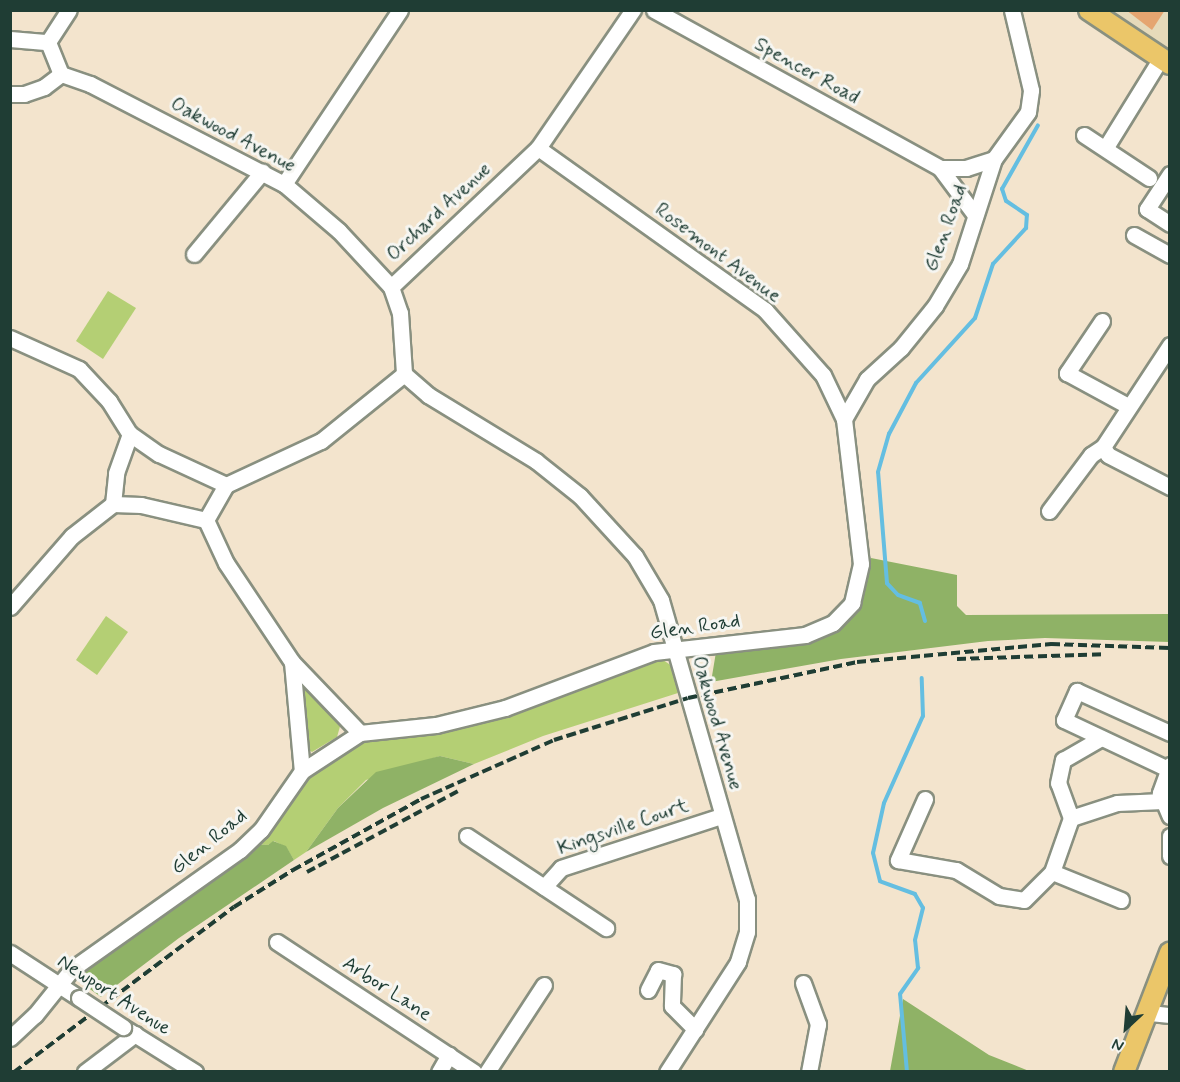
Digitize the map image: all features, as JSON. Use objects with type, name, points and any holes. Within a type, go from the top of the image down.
[{"type":"main road","points":[[1089,10],[1165,61]]},
{"type":"main road","points":[[1124,1071],[1150,1012],[1170,953]]},
{"type":"street","points":[[48,42],[69,10]]},
{"type":"street","points":[[284,184],[400,10]]},
{"type":"street","name":"Orchard Avenue","points":[[404,374],[400,313],[391,287],[538,148],[633,10]]},
{"type":"street","name":"Spencer Road","points":[[654,10],[940,168],[975,215]]},
{"type":"street","name":"Glen Road","points":[[10,1038],[35,1015],[57,984],[72,969],[240,850],[261,830],[302,771],[360,733],[436,725],[505,708],[674,648],[805,635],[833,623],[852,603],[861,564],[844,418],[867,379],[901,348],[935,306],[960,264],[994,159],[1028,112],[1031,90],[1012,10]]},
{"type":"street","points":[[10,39],[48,42]]},
{"type":"street","points":[[10,93],[24,94],[44,87],[61,74],[48,42]]},
{"type":"street","points":[[1106,147],[1165,61]]},
{"type":"street","name":"Oakwood Avenue","points":[[61,74],[90,84],[284,184],[339,231],[391,287]]},
{"type":"street","points":[[1084,135],[1106,147],[1149,178]]},
{"type":"street","name":"Rosemont Avenue","points":[[538,148],[765,310],[824,375],[844,418]]},
{"type":"street","points":[[940,168],[966,168],[994,159]]},
{"type":"street","points":[[194,255],[262,172]]},
{"type":"street","points":[[1170,174],[1147,208],[1170,224]]},
{"type":"street","points":[[1134,235],[1170,255]]},
{"type":"street","points":[[1102,321],[1067,373],[1128,406]]},
{"type":"street","points":[[10,338],[79,369],[109,401],[130,434],[159,454],[226,485]]},
{"type":"street","points":[[1049,511],[1091,455],[1102,447],[1170,345]]},
{"type":"street","points":[[206,520],[226,485],[321,441],[404,374]]},
{"type":"street","name":"Oakwood Avenue","points":[[404,374],[428,395],[536,461],[580,496],[635,556],[661,600],[721,816],[747,899],[747,932],[738,962],[667,1071]]},
{"type":"street","points":[[113,504],[116,473],[130,434]]},
{"type":"street","points":[[1102,447],[1108,455],[1170,487]]},
{"type":"street","points":[[10,607],[72,536],[113,504],[141,505],[206,520]]},
{"type":"street","points":[[206,520],[226,563],[292,662],[360,733]]},
{"type":"street","points":[[292,662],[302,771]]},
{"type":"street","points":[[1170,734],[1077,691],[1064,720],[1169,767],[1160,793],[1170,816]]},
{"type":"street","points":[[925,799],[898,860],[956,870],[999,896],[1024,900],[1052,872],[1071,818],[1058,783],[1063,760],[1101,738]]},
{"type":"street","points":[[1071,818],[1117,803],[1163,801]]},
{"type":"street","name":"Kingsville Court","points":[[544,887],[561,868],[721,816]]},
{"type":"street","points":[[467,836],[606,928]]},
{"type":"street","points":[[1170,836],[1170,856]]},
{"type":"street","points":[[1052,872],[1120,900]]},
{"type":"street","name":"Arbor Lane","points":[[277,942],[474,1071]]},
{"type":"street","name":"Newport Avenue","points":[[10,953],[192,1071]]},
{"type":"street","points":[[648,990],[658,970],[673,974],[672,1006],[695,1029]]},
{"type":"street","points":[[803,983],[818,1024],[809,1071]]},
{"type":"street","points":[[487,1071],[544,985]]},
{"type":"street","points":[[1150,1012],[1170,1015]]},
{"type":"street","points":[[85,1071],[129,1031]]},
{"type":"street","points":[[439,1071],[448,1055]]},
{"type":"shaded area","points":[[1109,11],[1169,11],[1169,51]]},
{"type":"green space","points":[[108,291],[136,308],[103,359],[76,341]]},
{"type":"green space","points":[[871,558],[957,575],[957,606],[966,615],[1169,614],[1169,642],[1045,638],[988,641],[841,659],[711,682],[716,652],[833,630],[859,603]]},
{"type":"green space","points":[[106,616],[128,632],[97,675],[76,660]]},
{"type":"green space","points":[[660,658],[672,666],[678,693],[543,736],[474,764],[440,756],[366,780],[338,808],[306,852],[294,860],[286,847],[274,841],[268,845],[256,844],[313,770],[358,741]]},
{"type":"green space","points":[[303,682],[341,723],[337,737],[312,752],[304,747],[300,684]]},
{"type":"green space","points":[[440,756],[474,764],[383,808],[306,852],[338,808],[376,772]]},
{"type":"green space","points":[[273,841],[286,846],[294,860],[179,938],[101,997],[73,977],[256,844],[268,845]]},
{"type":"green space","points":[[903,999],[989,1055],[1029,1071],[890,1071]]},
{"type":"building","points":[[1126,10],[1165,10],[1152,30]]},
{"type":"waterway","points":[[925,621],[920,603],[898,595],[887,583],[878,472],[889,434],[916,383],[975,318],[993,264],[1026,228],[1027,215],[1006,201],[1002,189],[1038,125]]},
{"type":"waterway","points":[[907,1072],[900,994],[918,968],[915,940],[923,908],[915,894],[880,881],[873,853],[884,803],[923,716],[922,678]]},
{"type":"railway","points":[[14,1072],[234,907],[293,870],[421,799],[554,740],[688,698],[857,662],[1051,644],[1170,648]]},
{"type":"railway","points":[[957,659],[1104,654]]},
{"type":"railway","points":[[307,872],[458,791]]}]
